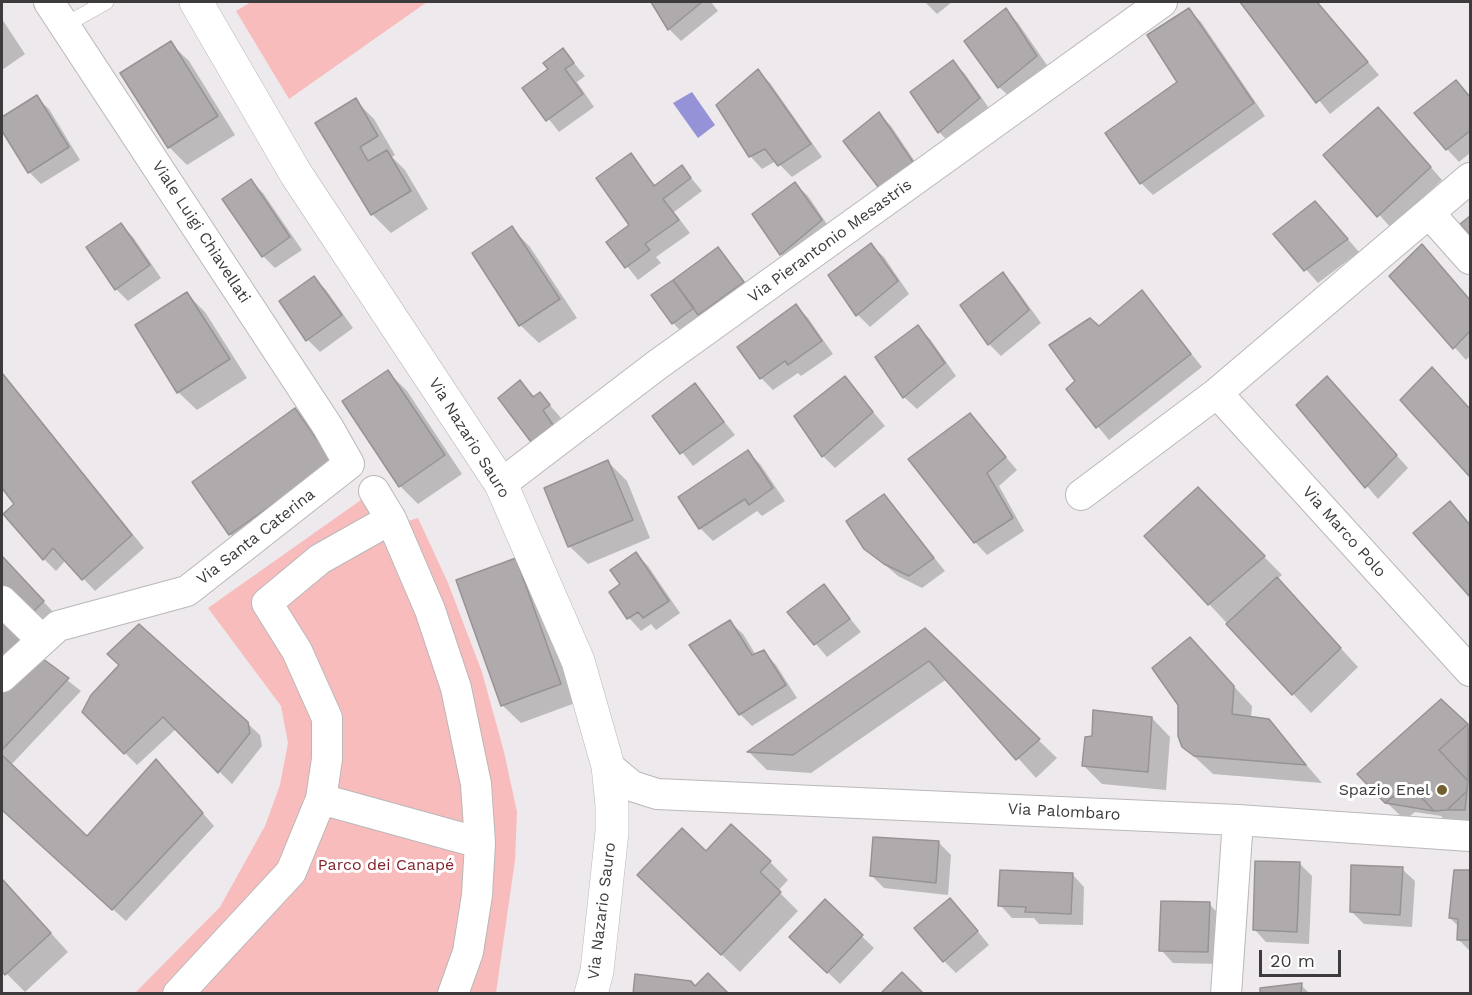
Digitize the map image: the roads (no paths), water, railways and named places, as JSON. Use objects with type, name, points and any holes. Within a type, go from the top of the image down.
[{"type":"main road","name":"Via Nazario Sauro","points":[[196,2],[296,174],[501,484],[578,661],[608,766],[612,832],[597,986]]},
{"type":"street","name":"Via Pierantonio Mesastris","points":[[501,484],[657,365],[1162,2]]},
{"type":"street","name":"Viale Luigi Chiavellati","points":[[57,13],[328,427],[349,464]]},
{"type":"street","points":[[1081,495],[1217,393],[1470,178]]},
{"type":"street","points":[[1430,214],[1470,259]]},
{"type":"street","name":"Via Marco Polo","points":[[1217,393],[1470,671]]},
{"type":"street","name":"Via Santa Caterina","points":[[2,677],[41,639],[58,626],[187,591],[349,464]]},
{"type":"street","points":[[374,491],[391,519],[430,610],[456,688],[476,784],[480,843],[477,895],[468,952],[453,993]]},
{"type":"street","points":[[178,993],[291,872],[321,799],[327,759],[327,718],[297,651],[267,603],[320,559],[391,519]]},
{"type":"street","points":[[2,601],[41,639]]},
{"type":"street","name":"Via Palombaro","points":[[608,766],[632,786],[657,794],[1238,820],[1470,836]]},
{"type":"street","points":[[612,832],[628,812],[657,794]]},
{"type":"street","points":[[321,799],[480,843]]},
{"type":"street","points":[[1226,993],[1238,820]]},
{"type":"lane","points":[[57,13],[106,2]]},
{"type":"place","name":"Spazio Enel","points":[[1442,790]]},
{"type":"park label","name":"Parco dei Canapé","points":[[386,865]]}]
